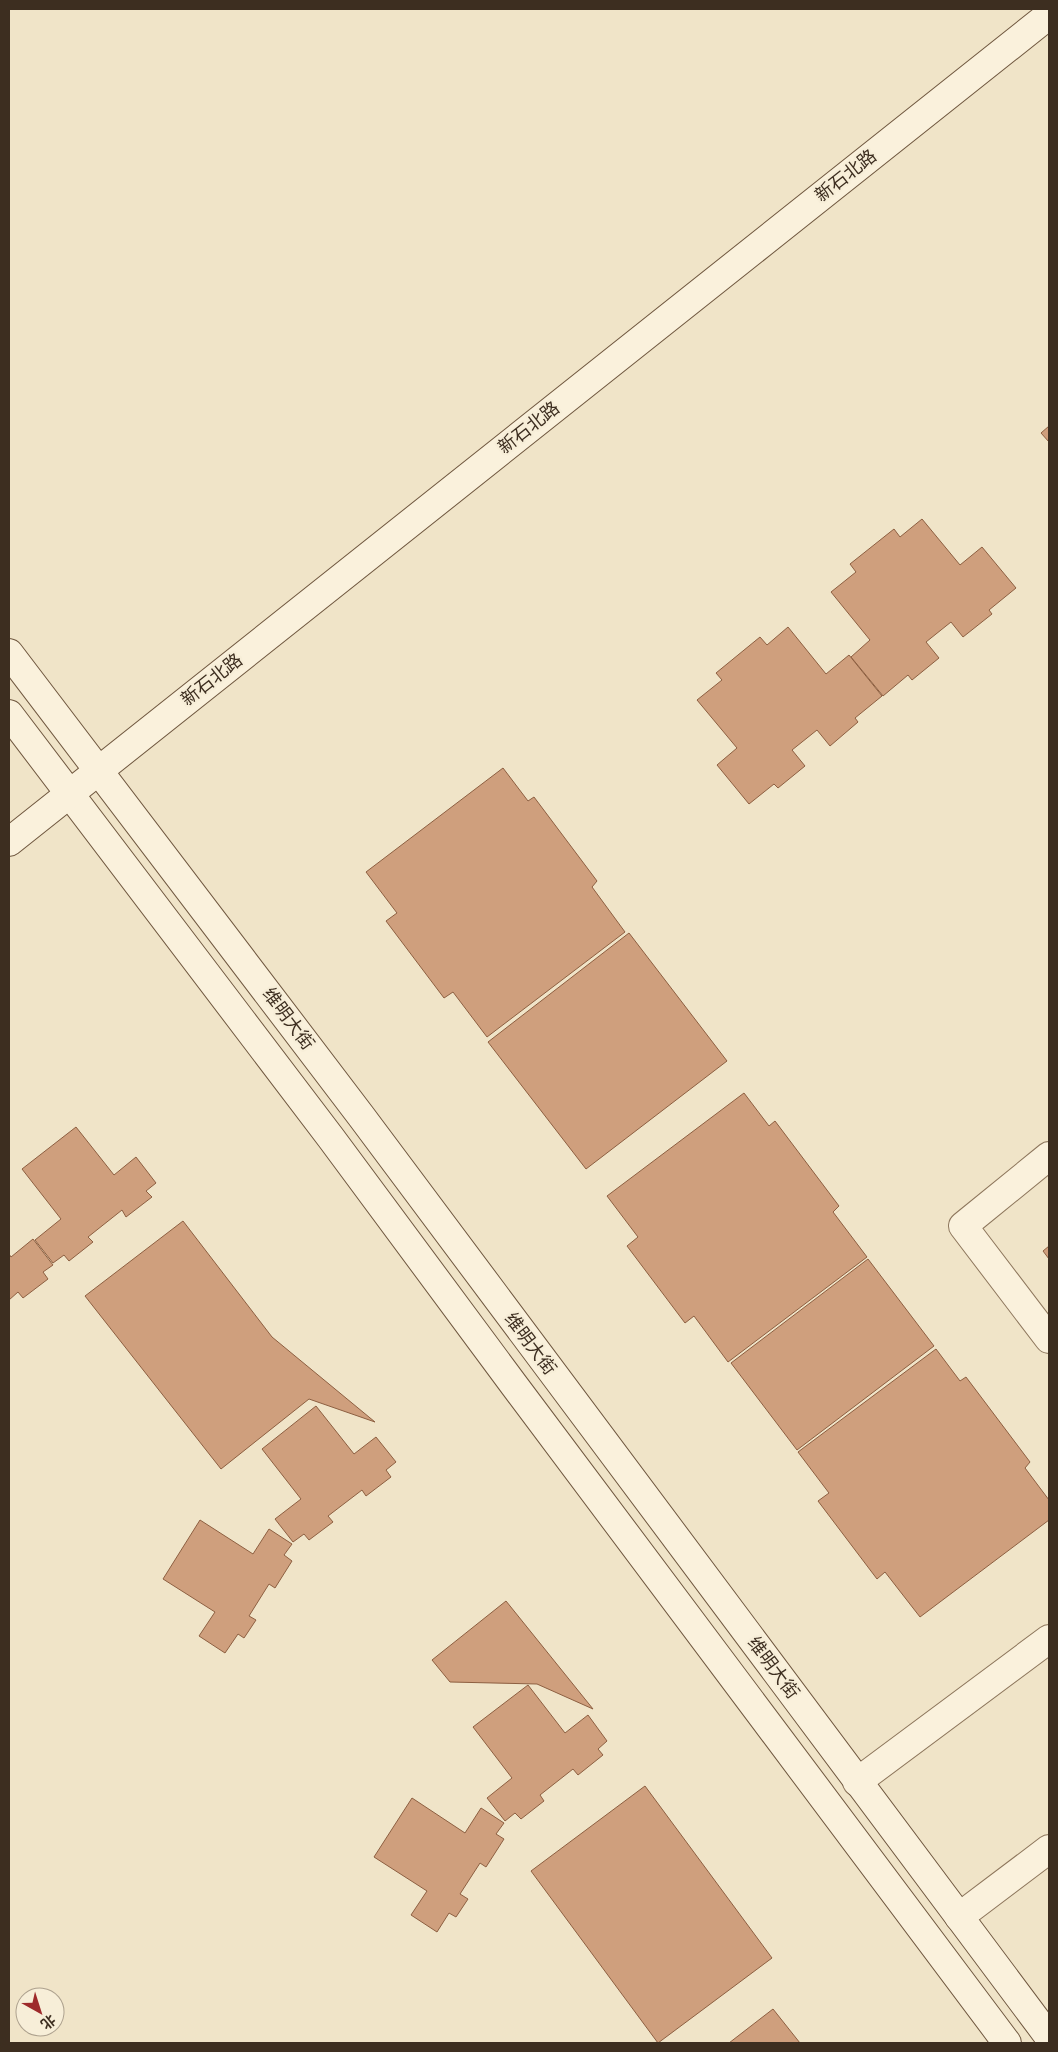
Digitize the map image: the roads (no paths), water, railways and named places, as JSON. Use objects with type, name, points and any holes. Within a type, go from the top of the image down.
[{"type":"main road","name":"新石北路","points":[[9,842],[1049,15]]},
{"type":"main road","name":"维明大街","points":[[9,652],[361,1116],[1049,2037]]},
{"type":"main road","points":[[9,714],[331,1138],[1007,2043]]},
{"type":"main road","points":[[1049,1156],[963,1226],[1049,1339]]},
{"type":"main road","points":[[858,1782],[1049,1639]]},
{"type":"main road","points":[[959,1917],[1049,1849]]}]
